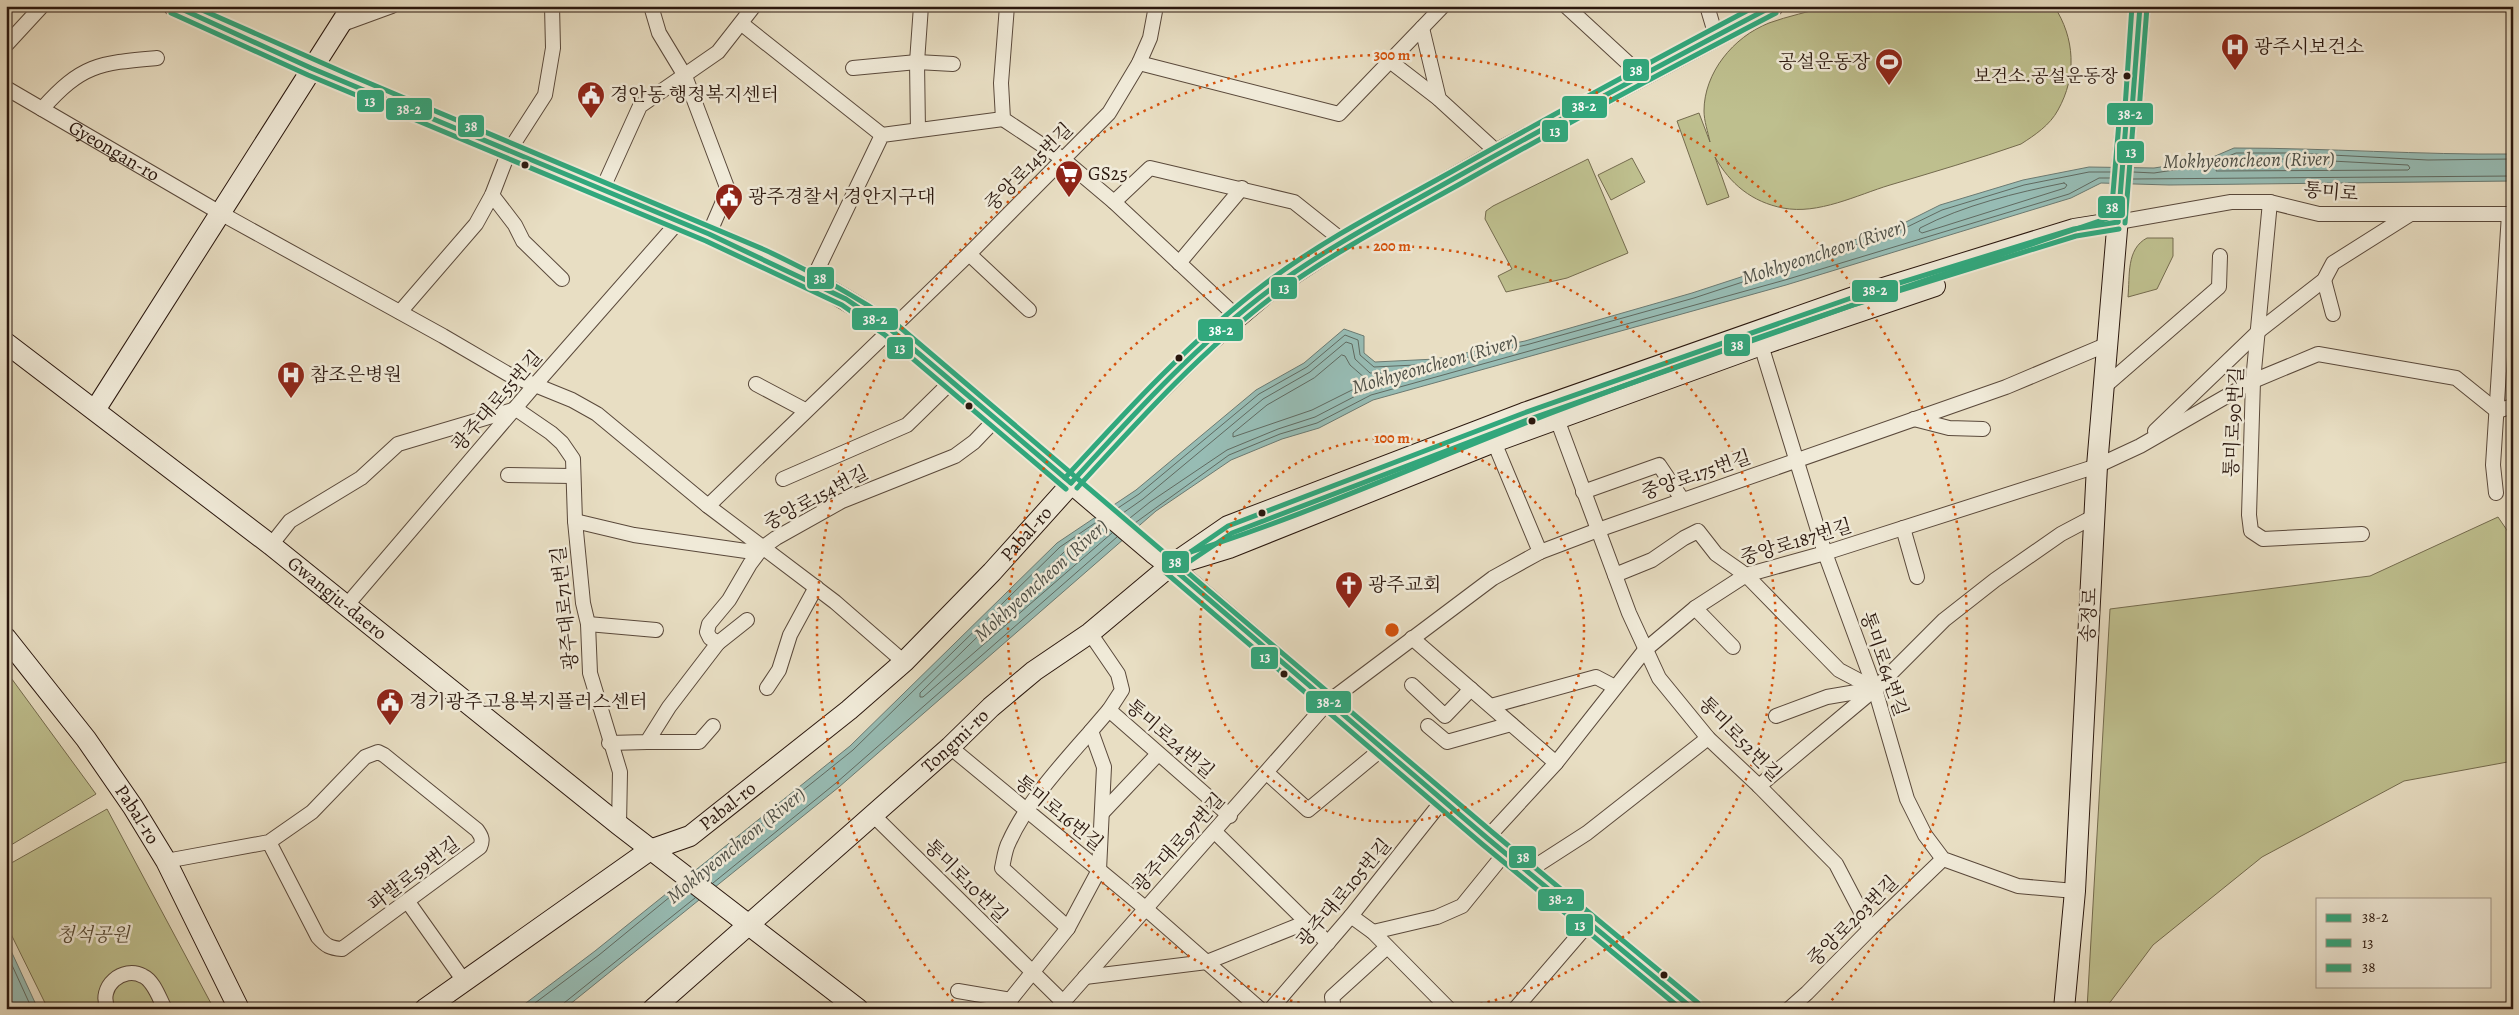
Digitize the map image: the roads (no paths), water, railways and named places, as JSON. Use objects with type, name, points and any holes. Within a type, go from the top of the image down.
[{"type":"street","points":[[6,45],[42,6]]},
{"type":"street","points":[[174,6],[311,68],[709,234],[812,281],[846,299],[890,329],[1487,838],[1693,1009]]},
{"type":"street","points":[[95,410],[222,214],[311,68],[352,6]]},
{"type":"street","points":[[340,25],[392,6]]},
{"type":"street","points":[[400,312],[476,224],[492,195],[509,151],[545,95],[553,48],[552,6]]},
{"type":"street","points":[[651,6],[659,33],[685,76],[728,190],[709,234]]},
{"type":"street","points":[[602,190],[640,106],[718,52],[742,24],[754,6]]},
{"type":"street","points":[[918,130],[917,62],[920,6]]},
{"type":"street","points":[[1003,119],[1001,83],[1007,6]]},
{"type":"street","name":"중앙로145번길","points":[[708,506],[805,410],[969,254],[1110,113],[1139,63],[1150,38],[1156,6]]},
{"type":"street","points":[[1139,63],[1339,114],[1443,6]]},
{"type":"street","points":[[1566,6],[1642,76]]},
{"type":"street","points":[[1707,6],[1716,36]]},
{"type":"street","name":"Pabal-ro","points":[[425,1009],[464,981],[656,855],[690,836],[849,710],[904,662],[992,572],[1074,486],[1126,423],[1201,348],[1236,316],[1272,288],[1343,241],[1498,153],[1773,6]]},
{"type":"street","points":[[2126,123],[2122,115],[2130,6]]},
{"type":"street","points":[[2126,123],[2132,110],[2140,6]]},
{"type":"street","points":[[742,24],[882,135],[1003,119],[1063,159],[1114,202],[1236,316]]},
{"type":"street","points":[[1422,28],[1439,99]]},
{"type":"street","points":[[42,110],[70,80],[97,65],[157,58]]},
{"type":"street","points":[[853,68],[917,62],[953,64]]},
{"type":"street","points":[[1390,62],[1439,99],[1498,153]]},
{"type":"street","name":"Gyeongan-ro","points":[[6,88],[222,214],[508,374],[572,400],[597,414],[708,506],[816,587],[904,662]]},
{"type":"street","name":"송정로","points":[[2064,1009],[2075,891],[2097,466],[2126,123]]},
{"type":"street","points":[[812,281],[882,135]]},
{"type":"street","points":[[1114,202],[1150,168],[1242,188],[1294,202],[1343,241]]},
{"type":"street","points":[[1179,263],[1242,188]]},
{"type":"street","points":[[492,195],[515,225],[523,241],[562,279]]},
{"type":"street","name":"통미로","points":[[2119,216],[2231,202],[2270,202],[2319,214],[2511,214]]},
{"type":"street","name":"통미로90번길","points":[[2270,202],[2260,330],[2253,381],[2249,515],[2252,532],[2263,539],[2362,534]]},
{"type":"street","points":[[2140,446],[2260,330],[2324,280],[2333,263],[2409,214]]},
{"type":"street","points":[[2496,493],[2493,465],[2511,214]]},
{"type":"street","name":"Tongmi-ro","points":[[1170,566],[1229,548],[1494,442],[2119,216]]},
{"type":"street","name":"Tongmi-ro","points":[[653,1009],[950,747],[991,707],[1034,671],[1090,633],[1170,566],[1228,526],[1524,413],[1854,297],[2119,216]]},
{"type":"street","name":"광주대로55번길","points":[[346,606],[534,386],[678,222]]},
{"type":"street","points":[[969,254],[1029,310]]},
{"type":"street","points":[[2104,387],[2219,287],[2220,256]]},
{"type":"street","points":[[2324,280],[2333,314]]},
{"type":"street","name":"Gwangju-daero","points":[[6,343],[271,545],[618,825],[747,926]]},
{"type":"street","name":"중앙로175번길","points":[[1328,702],[1493,578],[1540,552],[1682,500],[2006,387],[2108,344]]},
{"type":"street","name":"통미로64번길","points":[[1762,345],[1825,553],[1875,689],[1907,798],[1925,835],[1943,859]]},
{"type":"street","points":[[2140,446],[2253,381],[2318,354],[2456,378],[2498,411]]},
{"type":"street","points":[[783,479],[908,425],[952,381]]},
{"type":"street","points":[[756,384],[805,410]]},
{"type":"street","points":[[2498,411],[2513,406]]},
{"type":"street","points":[[271,545],[290,521],[361,478],[398,444],[516,409]]},
{"type":"street","name":"광주대로71번길","points":[[516,409],[562,443],[573,459],[572,476],[575,521],[583,604],[588,624],[590,673],[609,743],[620,772],[618,825]]},
{"type":"street","name":"통미로52번길","points":[[1557,419],[1615,575],[1645,650],[1659,678],[1708,738],[1759,786],[1836,864],[1870,929]]},
{"type":"street","points":[[1914,419],[1949,428],[1983,429]]},
{"type":"street","name":"중앙로154번길","points":[[718,643],[710,638],[707,632],[709,624],[728,600],[762,548],[776,538],[842,501],[955,456],[974,442],[996,420]]},
{"type":"street","points":[[1494,442],[1540,552]]},
{"type":"street","name":"중앙로187번길","points":[[1487,838],[1556,763],[1645,650],[1695,608],[1746,575],[1825,553],[2097,466],[2140,446]]},
{"type":"street","points":[[1583,492],[1659,465],[1682,500]]},
{"type":"street","points":[[508,475],[572,476]]},
{"type":"street","points":[[1759,786],[1875,689],[1944,620],[1994,580],[2061,534],[2095,516]]},
{"type":"street","points":[[575,521],[634,535],[746,551],[762,548]]},
{"type":"street","points":[[1903,528],[1917,577]]},
{"type":"street","points":[[1615,575],[1652,560],[1684,538],[1698,531],[1716,554],[1746,575],[1839,670],[1875,689]]},
{"type":"street","points":[[767,688],[779,670],[790,634],[816,587]]},
{"type":"street","points":[[1695,608],[1733,647]]},
{"type":"street","points":[[647,742],[670,707],[718,643],[747,620]]},
{"type":"street","points":[[588,624],[656,630]]},
{"type":"street","name":"통미로24번길","points":[[1090,633],[1118,674],[1122,690],[1109,710],[1230,816]]},
{"type":"street","name":"Pabal-ro","points":[[6,638],[86,739],[133,807],[166,861],[239,1009]]},
{"type":"street","points":[[1412,638],[1556,763]]},
{"type":"street","points":[[1491,706],[1596,677],[1616,686]]},
{"type":"street","points":[[1412,685],[1445,716],[1471,689]]},
{"type":"street","points":[[1776,716],[1827,697],[1875,689]]},
{"type":"street","name":"광주대로97번길","points":[[1060,1006],[1145,908],[1230,816],[1328,702]]},
{"type":"street","points":[[1068,928],[1002,868],[1008,842],[1028,811],[1055,772],[1109,710]]},
{"type":"street","points":[[1428,726],[1447,742],[1511,724]]},
{"type":"street","points":[[609,743],[699,742],[713,726]]},
{"type":"street","points":[[958,991],[1007,1004],[1068,928],[1099,870],[1104,767],[1091,731]]},
{"type":"street","points":[[1528,871],[1587,833],[1708,738]]},
{"type":"street","name":"통미로16번길","points":[[950,747],[1145,908],[1260,1009]]},
{"type":"street","points":[[1266,773],[1308,810],[1383,748]]},
{"type":"street","name":"파발로59번길","points":[[166,861],[269,842],[312,812],[365,756],[372,753],[384,755],[482,836],[480,847],[350,945],[342,949],[332,948],[318,937],[269,842]]},
{"type":"street","points":[[1103,812],[1158,754]]},
{"type":"street","name":"광주대로105번길","points":[[1271,1009],[1352,916],[1443,800]]},
{"type":"street","name":"통미로10번길","points":[[873,815],[1032,974],[1060,1006]]},
{"type":"street","points":[[1215,832],[1328,943]]},
{"type":"street","points":[[1373,932],[1437,917],[1462,906],[1505,853]]},
{"type":"street","points":[[1943,859],[2018,886],[2075,891]]},
{"type":"street","name":"중앙로203번길","points":[[1789,1009],[1943,859]]},
{"type":"street","points":[[408,902],[464,981]]},
{"type":"street","points":[[1352,916],[1373,932],[1449,1009]]},
{"type":"street","points":[[1085,977],[1206,962],[1308,922]]},
{"type":"street","points":[[1515,1009],[1589,923]]},
{"type":"street","points":[[747,926],[847,1006]]},
{"type":"street","points":[[1334,1009],[1332,997],[1387,947]]},
{"type":"street","points":[[108,1009],[106,1005],[107,989],[114,978],[129,972],[143,976],[151,982],[164,1009]]},
{"type":"water","name":"Mokhyeoncheon (River)","points":[[2234,148],[2513,154],[2513,181],[2169,185],[2101,183],[2071,198],[1786,285],[1373,400],[1319,428],[1282,439],[1231,460],[1156,511],[839,787],[564,1009],[518,1009],[595,951],[850,746],[1057,543],[1136,490],[1256,390],[1304,363],[1344,329],[1364,336],[1364,353],[1375,362],[1436,359],[1525,341],[1692,293],[1900,225],[1940,205],[2023,180],[2089,167],[2154,168],[2206,160]]},
{"type":"water","points":[[6,940],[38,1009],[6,1009]]},
{"type":"place","name":"광주시보건소","points":[[2235,71]]},
{"type":"place","name":"보건소.공설운동장","points":[[2127,76]]},
{"type":"place","name":"공설운동장","points":[[1889,86]]},
{"type":"place","name":"경안동 행정복지센터","points":[[591,119]]},
{"type":"place","name":"GS25","points":[[1069,198]]},
{"type":"place","name":"광주경찰서 경안지구대","points":[[729,221]]},
{"type":"place","name":"참조은병원","points":[[291,399]]},
{"type":"place","name":"광주교회","points":[[1349,609]]},
{"type":"place","name":"경기광주고용복지플러스센터","points":[[390,726]]},
{"type":"park label","name":"청석공원","points":[[93,935]]}]
